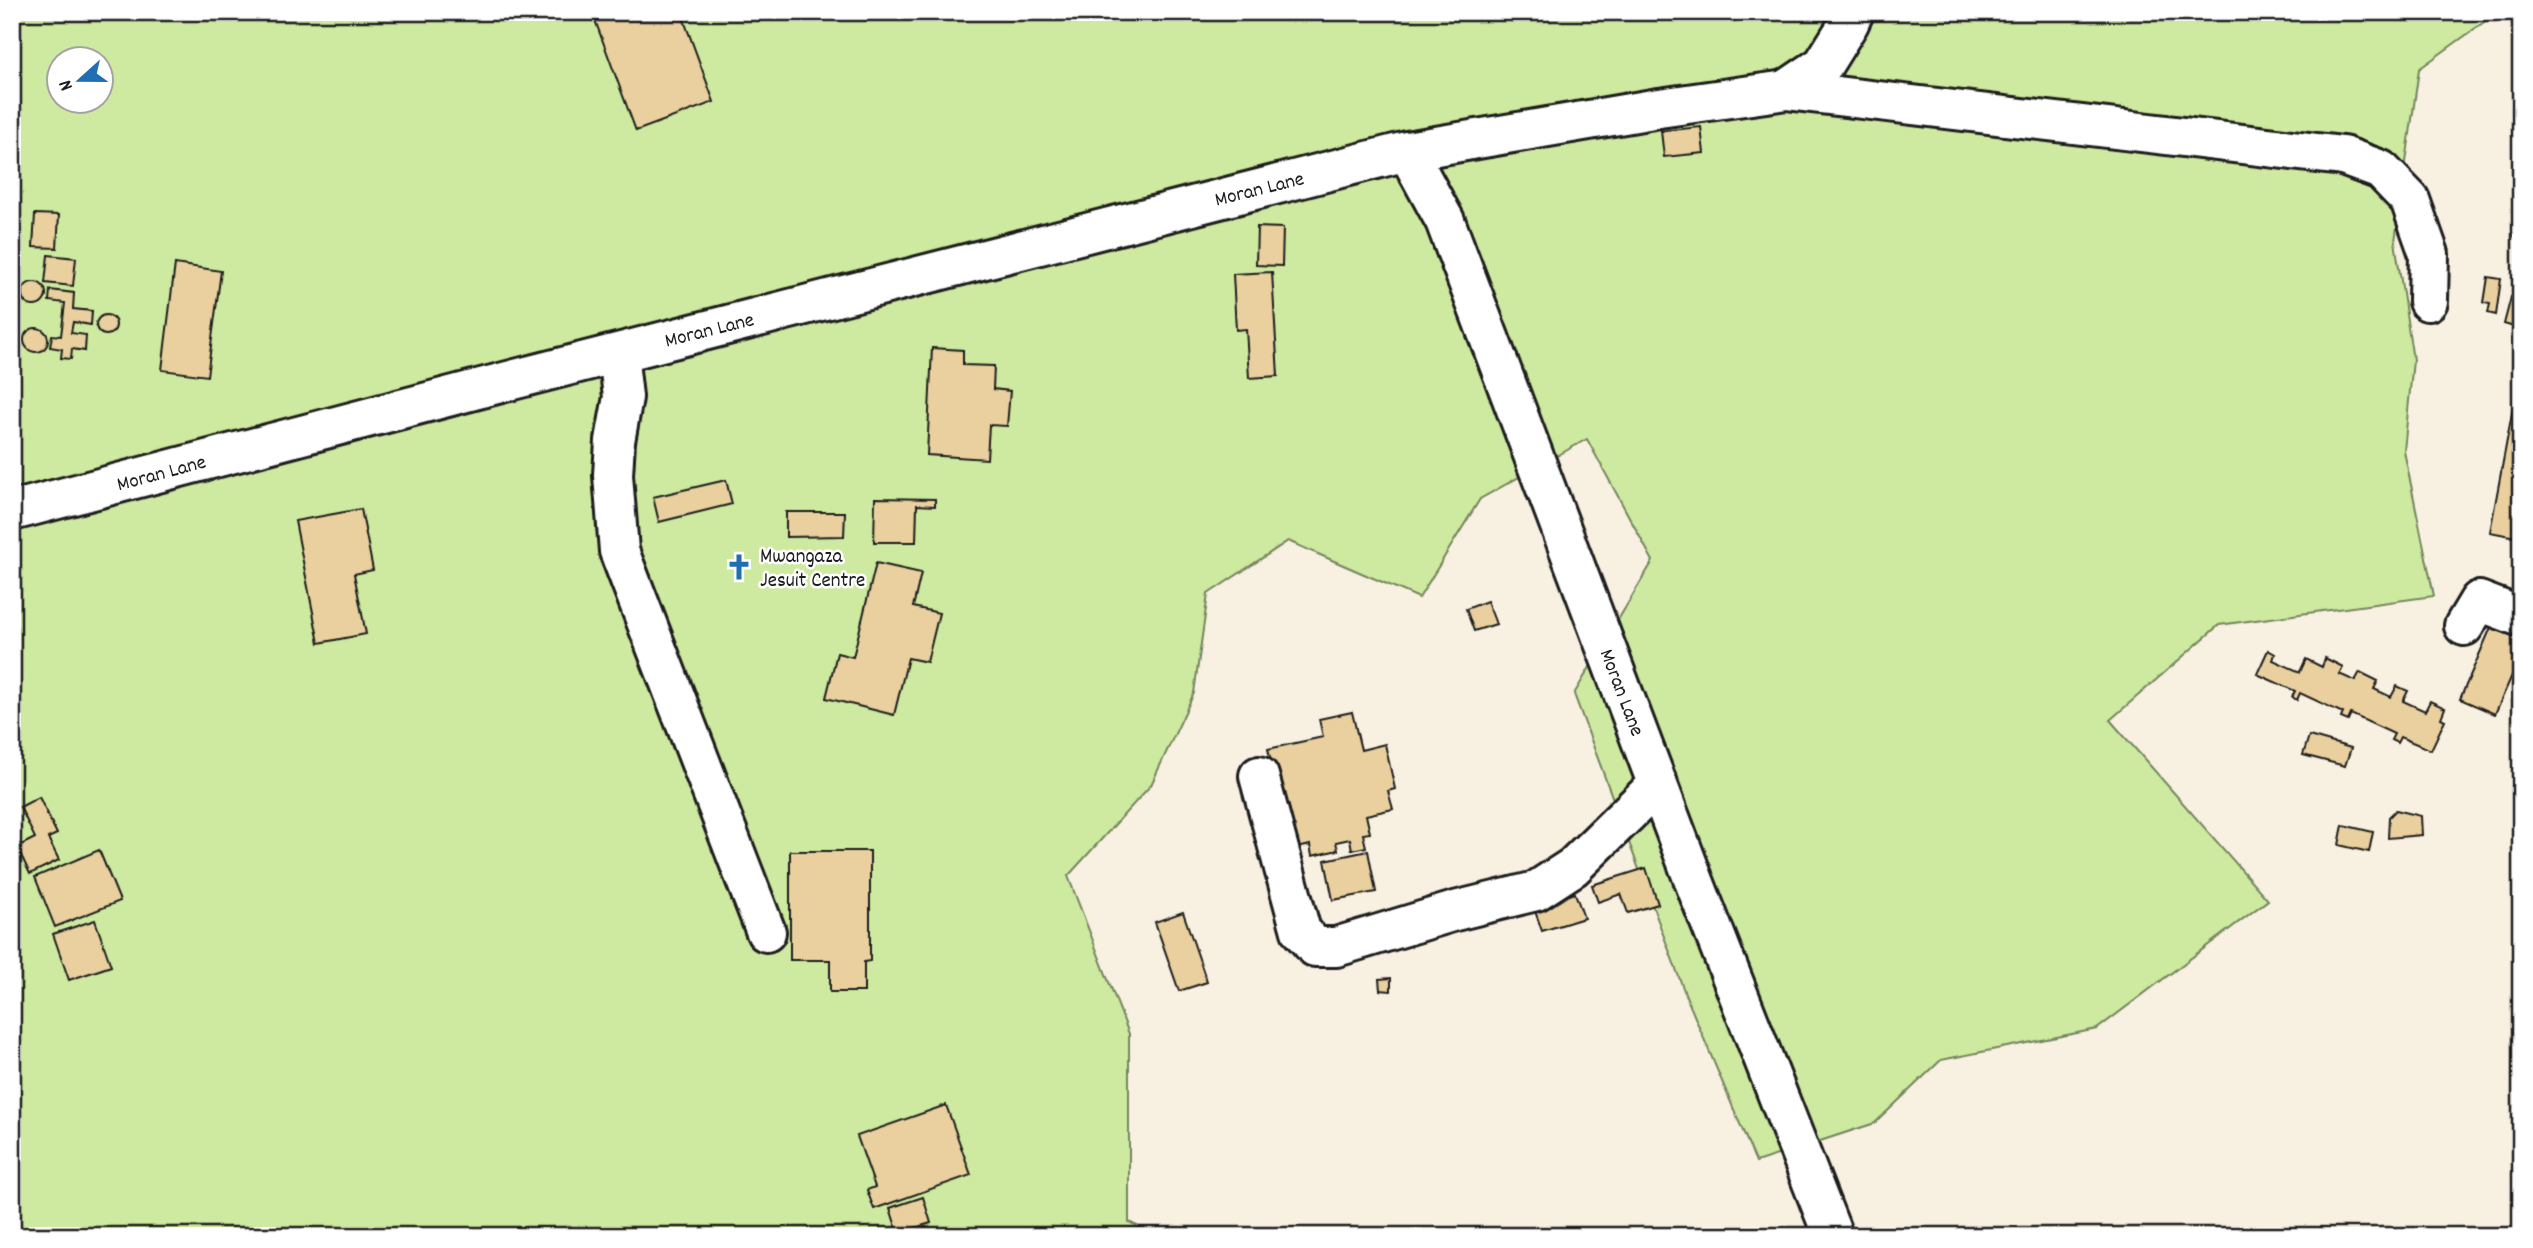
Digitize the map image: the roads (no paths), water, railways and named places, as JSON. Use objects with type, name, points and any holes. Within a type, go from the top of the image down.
[{"type":"street","name":"Moran Lane","points":[[12,511],[1408,150],[1659,108],[1786,90],[1822,65],[1854,12]]},
{"type":"street","points":[[1786,90],[2343,156],[2381,170],[2410,200],[2429,254],[2428,301]]},
{"type":"street","name":"Moran Lane","points":[[1408,150],[1445,220],[1658,784],[1833,1236]]},
{"type":"street","points":[[618,353],[623,397],[615,441],[613,475],[619,551],[766,932]]},
{"type":"street","points":[[2464,626],[2479,601],[2521,617]]},
{"type":"street","points":[[1259,776],[1301,931],[1315,947],[1336,947],[1536,891],[1573,867],[1658,784]]},
{"type":"place","name":"Mwangaza Jesuit Centre","points":[[739,567]]}]
